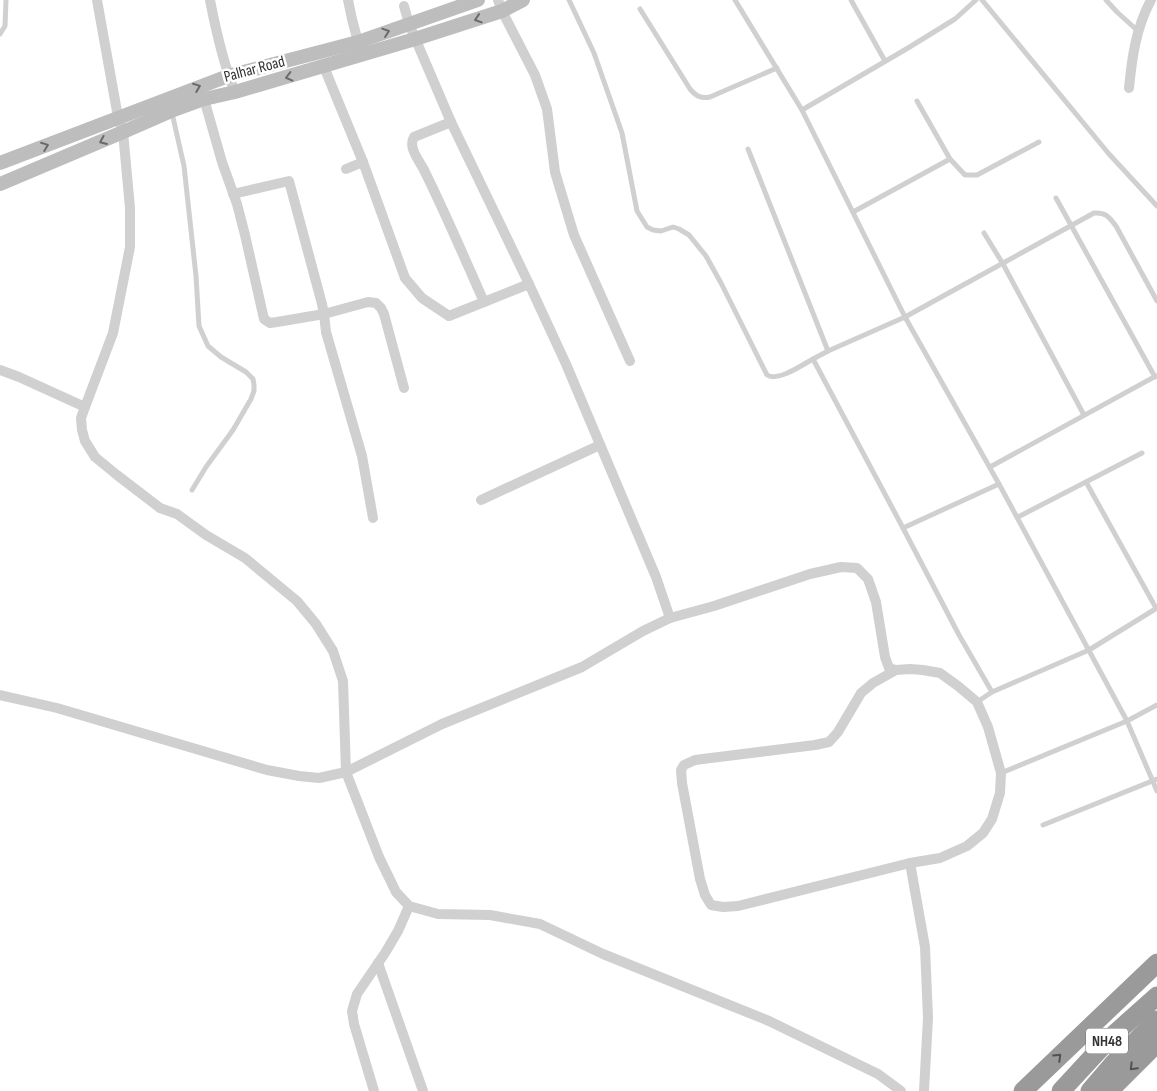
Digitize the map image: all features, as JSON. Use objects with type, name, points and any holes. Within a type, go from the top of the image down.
[{"type":"highway","points":[[1023,1091],[1157,963]]},
{"type":"highway","name":"NH48","points":[[1061,1091],[1110,1038],[1157,996]]},
{"type":"highway","name":"NH48","points":[[1090,1091],[1114,1063],[1157,1020]]},
{"type":"highway","points":[[1109,1091],[1157,1043]]},
{"type":"main road","name":"Palhar Road","points":[[0,163],[228,76],[358,42],[478,0]]},
{"type":"main road","name":"Palhar Road","points":[[0,184],[171,111],[204,99],[324,67],[415,39],[500,6],[523,0]]},
{"type":"street","points":[[97,0],[118,117],[123,132],[130,208],[130,247],[113,333],[82,418],[82,430],[85,441],[95,457],[160,508],[177,514],[206,535],[245,558],[297,601],[316,624],[333,651],[343,681],[346,772],[379,857],[396,892],[409,906],[438,914],[490,915],[540,924],[603,954],[769,1021],[878,1074],[901,1091]]},
{"type":"street","points":[[210,0],[228,76],[235,92]]},
{"type":"street","points":[[348,0],[358,42]]},
{"type":"street","points":[[1129,88],[1138,31],[1151,0]]},
{"type":"street","points":[[403,3],[415,39],[452,122],[530,284],[566,364],[656,577],[670,618]]},
{"type":"street","points":[[500,6],[535,75],[547,109],[555,172],[574,235],[630,361]]},
{"type":"street","points":[[324,67],[363,162],[404,278],[412,288],[422,298],[449,316],[530,284]]},
{"type":"street","points":[[204,99],[246,235],[264,319],[270,322],[324,314],[368,302],[376,303],[384,314],[404,388]]},
{"type":"street","points":[[452,122],[414,136],[412,144],[484,302]]},
{"type":"street","points":[[346,169],[363,162]]},
{"type":"street","points":[[234,194],[289,181],[324,314],[326,332],[362,456],[373,518]]},
{"type":"street","points":[[0,370],[85,407]]},
{"type":"street","points":[[481,500],[600,445]]},
{"type":"street","points":[[0,695],[57,708],[267,770],[319,778],[346,772],[442,724],[582,667],[643,631],[670,618],[714,606],[810,574],[841,567],[857,568],[868,579],[876,602],[885,657],[890,668],[940,673],[976,702],[988,727],[1001,773],[1000,793],[992,819],[983,833],[967,846],[940,858],[910,863],[738,906],[723,907],[711,905],[705,895],[700,879],[682,782],[681,770],[684,765],[695,760],[829,742],[838,732],[861,693],[873,683],[896,670]]},
{"type":"street","points":[[910,863],[925,947],[928,1018],[924,1091]]},
{"type":"street","points":[[374,1091],[354,1024],[352,1011],[357,994],[398,932],[409,906]]},
{"type":"street","points":[[378,963],[424,1091]]},
{"type":"lane","points":[[0,34],[5,26],[6,0]]},
{"type":"lane","points":[[570,0],[594,53],[622,134],[637,211],[641,219],[647,227],[653,230],[661,231],[673,227],[689,235],[706,256],[767,375],[770,377],[780,376],[828,351],[906,317],[1094,213],[1102,212],[1116,226],[1157,301]]},
{"type":"lane","points":[[735,0],[802,110],[906,317],[1018,517],[1127,721],[1155,780],[1157,790]]},
{"type":"lane","points":[[851,0],[885,61]]},
{"type":"lane","points":[[802,110],[955,19],[976,0]]},
{"type":"lane","points":[[982,0],[1109,154],[1157,206]]},
{"type":"lane","points":[[1106,0],[1138,31]]},
{"type":"lane","points":[[640,9],[695,95],[703,98],[710,97],[777,68]]},
{"type":"lane","points":[[917,101],[950,158],[965,175],[977,175],[1039,142]]},
{"type":"lane","points":[[171,111],[184,166],[196,276],[199,326],[208,346],[221,357],[246,372],[254,385],[251,399],[233,430],[206,466],[192,490]]},
{"type":"lane","points":[[748,149],[828,351]]},
{"type":"lane","points":[[853,212],[950,158]]},
{"type":"lane","points":[[990,467],[1156,376],[1056,198]]},
{"type":"lane","points":[[984,233],[1003,264],[1084,416]]},
{"type":"lane","points":[[813,359],[959,635],[992,692]]},
{"type":"lane","points":[[1018,517],[1142,453]]},
{"type":"lane","points":[[976,702],[992,692],[1089,650],[1157,608],[1086,482]]},
{"type":"lane","points":[[904,528],[999,484]]},
{"type":"lane","points":[[1001,773],[1127,721],[1157,705]]},
{"type":"lane","points":[[1043,825],[1155,780]]}]
